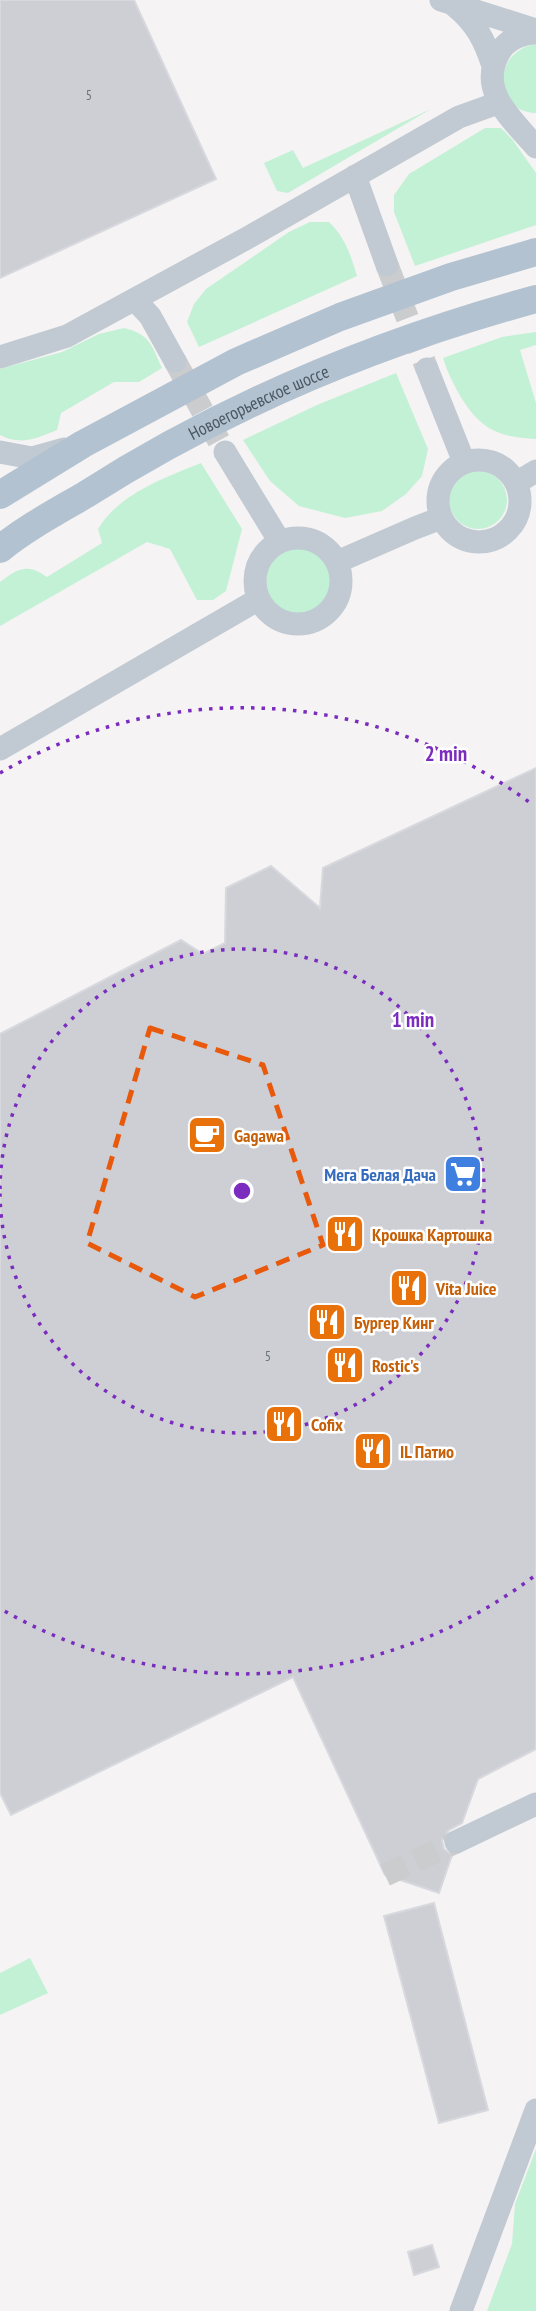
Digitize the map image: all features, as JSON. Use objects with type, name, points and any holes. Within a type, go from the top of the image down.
[{"type":"main road","points":[[0,495],[83,444],[236,362],[329,322],[451,277],[536,252]]},
{"type":"main road","name":"Новоегорьевское шоссе","points":[[0,550],[139,460],[258,402],[360,356],[462,319],[536,299]]},
{"type":"street","points":[[447,2],[536,31]]},
{"type":"street","points":[[447,2],[467,15],[479,30],[492,66],[491,79],[502,107],[536,147]]},
{"type":"street","points":[[492,66],[501,50],[515,38],[536,31]]},
{"type":"street","points":[[0,357],[67,336],[459,117],[502,107],[521,121],[536,123]]},
{"type":"street","points":[[355,176],[387,265]]},
{"type":"street","points":[[135,300],[150,316],[175,361]]},
{"type":"street","points":[[428,369],[464,462]]},
{"type":"street","points":[[0,452],[32,458],[83,444]]},
{"type":"street","points":[[225,452],[280,542]]},
{"type":"street","points":[[479,459],[494,462],[507,470],[516,483],[520,497],[519,512],[502,535],[488,541],[474,542],[449,530],[441,518],[438,502],[440,485],[450,471],[464,462],[479,459]]},
{"type":"street","points":[[516,483],[536,471]]},
{"type":"street","points":[[337,562],[441,518]]},
{"type":"street","points":[[296,537],[313,540],[327,548],[337,562],[342,579],[339,596],[330,611],[316,621],[299,625],[283,622],[269,613],[259,599],[255,583],[257,566],[266,552],[280,542],[296,537]]},
{"type":"street","points":[[0,749],[259,599]]},
{"type":"street","points":[[456,1842],[536,1804]]},
{"type":"street","points":[[461,2311],[536,2110]]},
{"type":"highlighted area","points":[[150,1028],[263,1065],[323,1245],[195,1297],[87,1243]]},
{"type":"green space","points":[[536,44],[536,113],[522,110],[512,103],[505,93],[503,81],[511,58],[521,49]]},
{"type":"green space","points":[[431,109],[288,193],[277,191],[264,163],[293,150],[303,168]]},
{"type":"green space","points":[[485,128],[501,128],[536,173],[536,225],[415,266],[394,212],[394,195],[409,174]]},
{"type":"green space","points":[[310,222],[329,222],[335,228],[347,247],[357,276],[199,347],[187,322],[194,304],[206,289],[289,232]]},
{"type":"green space","points":[[124,328],[145,337],[162,368],[139,382],[114,382],[61,413],[57,430],[22,440],[0,435],[0,369],[62,352],[99,334]]},
{"type":"green space","points":[[536,332],[536,345],[520,350],[536,403],[536,439],[502,434],[484,425],[469,410],[443,358],[502,337]]},
{"type":"green space","points":[[396,373],[428,449],[422,476],[406,494],[382,511],[345,518],[299,506],[270,481],[243,440],[317,405]]},
{"type":"green space","points":[[201,463],[242,529],[226,591],[213,600],[197,600],[170,549],[147,542],[0,626],[0,582],[23,569],[34,570],[47,577],[102,543],[98,529],[118,506],[130,497],[158,481]]},
{"type":"green space","points":[[472,471],[484,471],[499,479],[507,494],[507,506],[499,521],[484,529],[472,529],[457,521],[449,506],[449,494],[457,479]]},
{"type":"green space","points":[[299,548],[322,558],[332,581],[322,604],[299,614],[276,604],[266,581],[276,558]]},
{"type":"green space","points":[[30,1958],[48,1993],[0,2015],[0,1973]]},
{"type":"green space","points":[[536,2149],[536,2311],[487,2311],[512,2244],[515,2204]]},
{"type":"building","points":[[0,0],[134,0],[216,179],[0,278]]},
{"type":"building","points":[[536,768],[536,1749],[478,1779],[462,1823],[449,1830],[442,1840],[444,1849],[452,1855],[439,1893],[385,1875],[293,1677],[11,1815],[0,1793],[0,1034],[181,940],[203,954],[225,943],[226,888],[271,866],[320,908],[323,868]]},
{"type":"building","points":[[434,1903],[488,2110],[439,2123],[384,1916]]},
{"type":"building","points":[[432,2245],[439,2267],[414,2275],[408,2252]]},
{"type":"tunnel","points":[[387,265],[427,369]]},
{"type":"tunnel","points":[[175,361],[225,452]]},
{"type":"tunnel","points":[[385,1875],[456,1842]]},
{"type":"place","name":"Gagawa","points":[[207,1135]]},
{"type":"place","name":"Мега Белая Дача","points":[[463,1174]]},
{"type":"place","name":"Крошка Картошка","points":[[345,1234]]},
{"type":"place","name":"Vita Juice","points":[[409,1288]]},
{"type":"place","name":"Бургер Кинг","points":[[327,1322]]},
{"type":"place","name":"Rostic's","points":[[345,1365]]},
{"type":"place","name":"Cofix","points":[[284,1424]]},
{"type":"place","name":"IL Патио","points":[[373,1451]]}]
